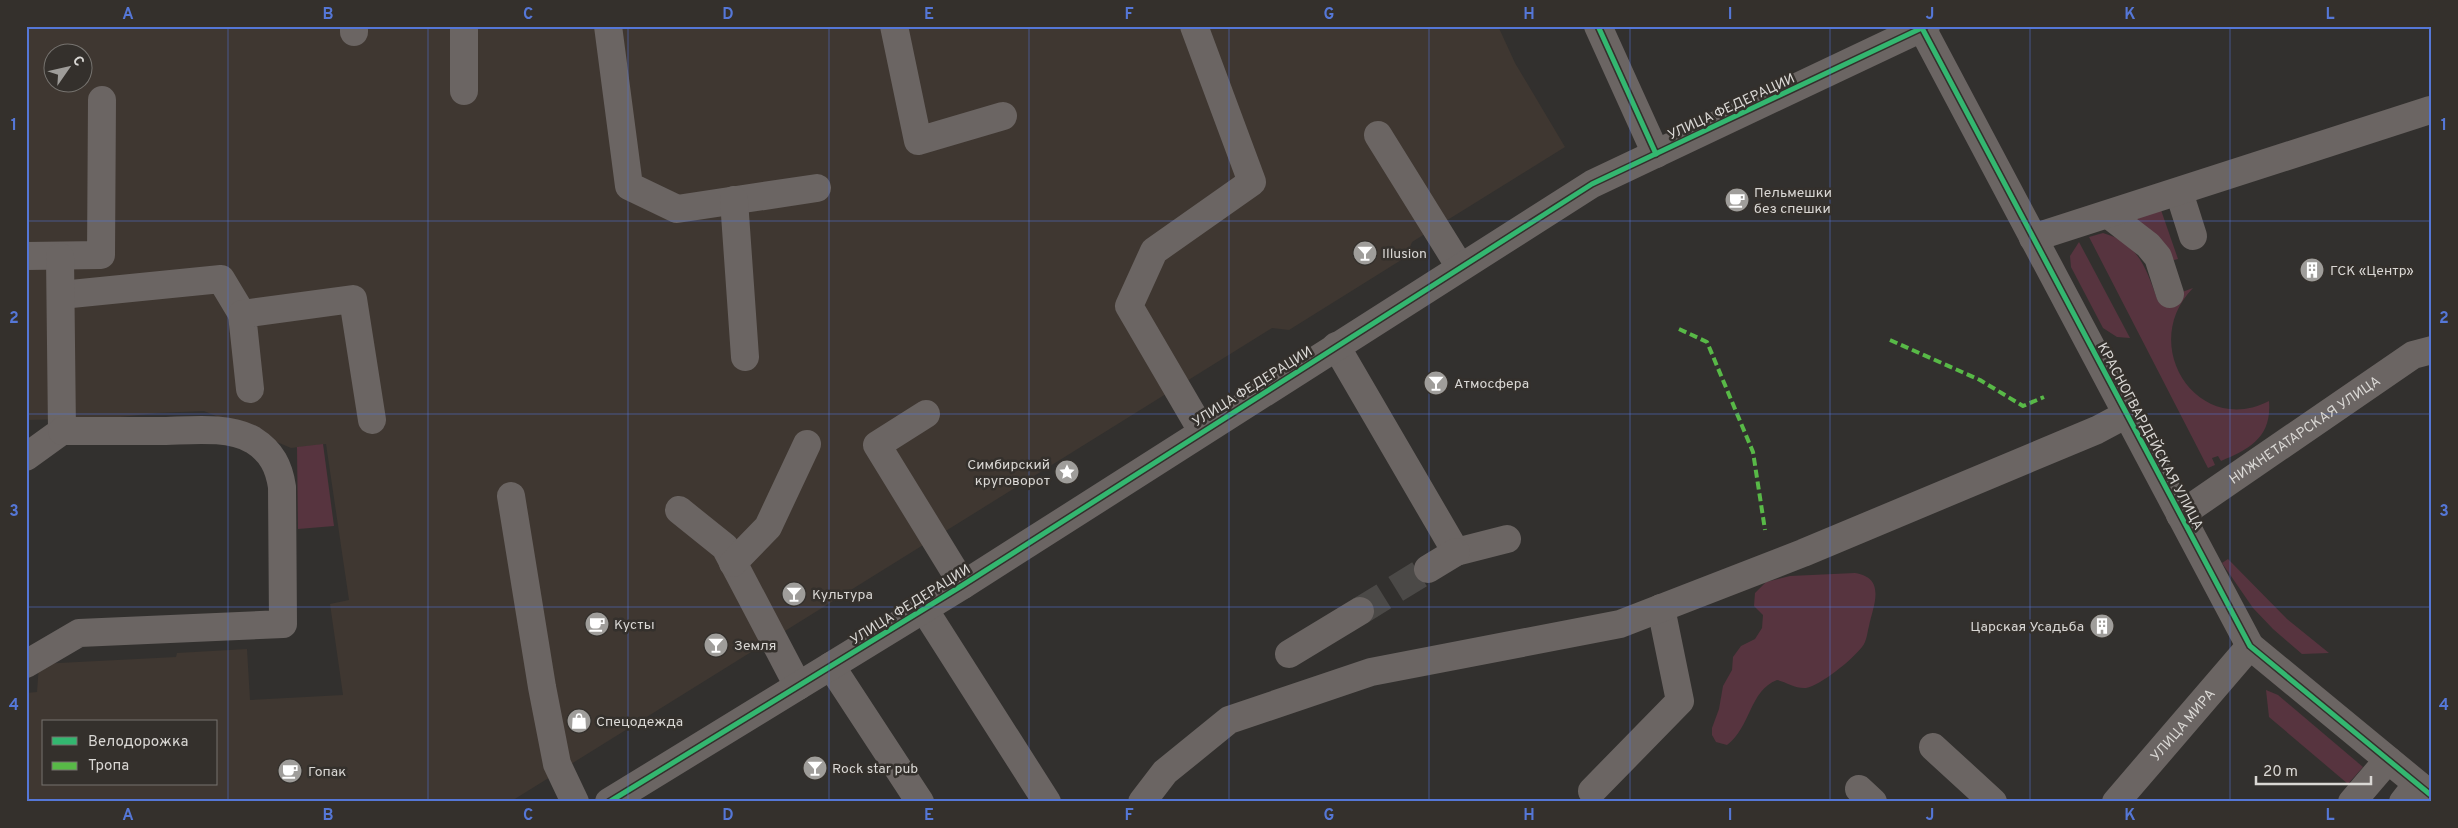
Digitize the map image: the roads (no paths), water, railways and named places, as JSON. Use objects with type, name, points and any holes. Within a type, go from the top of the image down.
[{"type":"street","points":[[464,26],[464,91]]},
{"type":"street","points":[[608,26],[629,186],[678,209],[817,188]]},
{"type":"street","points":[[894,26],[918,141],[1003,116]]},
{"type":"street","points":[[1194,26],[1252,182],[1154,252],[1129,306],[1202,431]]},
{"type":"street","points":[[1598,26],[1656,154]]},
{"type":"street","name":"УЛИЦА ФЕДЕРАЦИИ","points":[[609,802],[963,585],[1592,184],[1924,27]]},
{"type":"street","name":"КРАСНОГВАРДЕЙСКАЯ УЛИЦА","points":[[1924,27],[2033,238],[2250,646],[2388,760],[2417,794]]},
{"type":"street","points":[[26,256],[101,255],[102,100]]},
{"type":"street","points":[[2033,238],[2430,110],[2432,112]]},
{"type":"street","points":[[1378,135],[1460,267]]},
{"type":"street","points":[[2179,192],[2193,236]]},
{"type":"street","points":[[734,200],[745,357]]},
{"type":"street","points":[[2109,215],[2148,245],[2158,257],[2170,294]]},
{"type":"street","points":[[60,257],[62,431]]},
{"type":"street","points":[[61,296],[221,279],[242,314],[250,388]]},
{"type":"street","points":[[242,314],[353,299],[372,420]]},
{"type":"street","points":[[1336,346],[1456,552]]},
{"type":"street","name":"НИЖНЕТАТАРСКАЯ УЛИЦА","points":[[2180,515],[2414,356],[2432,350]]},
{"type":"street","points":[[926,414],[877,445],[963,585]]},
{"type":"street","points":[[1142,802],[1165,772],[1228,720],[1372,672],[1620,624],[1803,553],[2097,430],[2127,414]]},
{"type":"street","points":[[26,457],[62,431],[221,431],[252,440],[274,460],[280,472],[282,488],[283,624],[79,633],[26,664]]},
{"type":"street","points":[[733,563],[768,527],[807,444]]},
{"type":"street","points":[[511,496],[542,687],[558,764],[575,802]]},
{"type":"street","points":[[679,510],[725,547],[798,686]]},
{"type":"street","points":[[1428,569],[1456,552],[1507,539]]},
{"type":"street","points":[[1592,791],[1680,701],[1661,608]]},
{"type":"street","points":[[924,609],[1047,802]]},
{"type":"street","points":[[1289,654],[1360,611]]},
{"type":"street","name":"УЛИЦА МИРА","points":[[2116,802],[2250,646]]},
{"type":"street","points":[[831,666],[920,802]]},
{"type":"street","points":[[1933,747],[1993,802]]},
{"type":"street","points":[[2352,802],[2388,760]]},
{"type":"tunnel","points":[[1360,611],[1428,569]]},
{"type":"place","name":"Пельмешки без спешки","points":[[1737,200]]},
{"type":"place","name":"Illusion","points":[[1365,253]]},
{"type":"place","name":"ГСК «Центр»","points":[[2312,270]]},
{"type":"place","name":"Атмосфера","points":[[1436,383]]},
{"type":"place","name":"Симбирский круговорот","points":[[1067,472]]},
{"type":"place","name":"Культура","points":[[794,594]]},
{"type":"place","name":"Кусты","points":[[597,624]]},
{"type":"place","name":"Царская Усадьба","points":[[2102,626]]},
{"type":"place","name":"Земля","points":[[716,645]]},
{"type":"place","name":"Спецодежда","points":[[579,721]]},
{"type":"place","name":"Rock star pub","points":[[815,768]]},
{"type":"place","name":"Гопак","points":[[290,771]]}]
